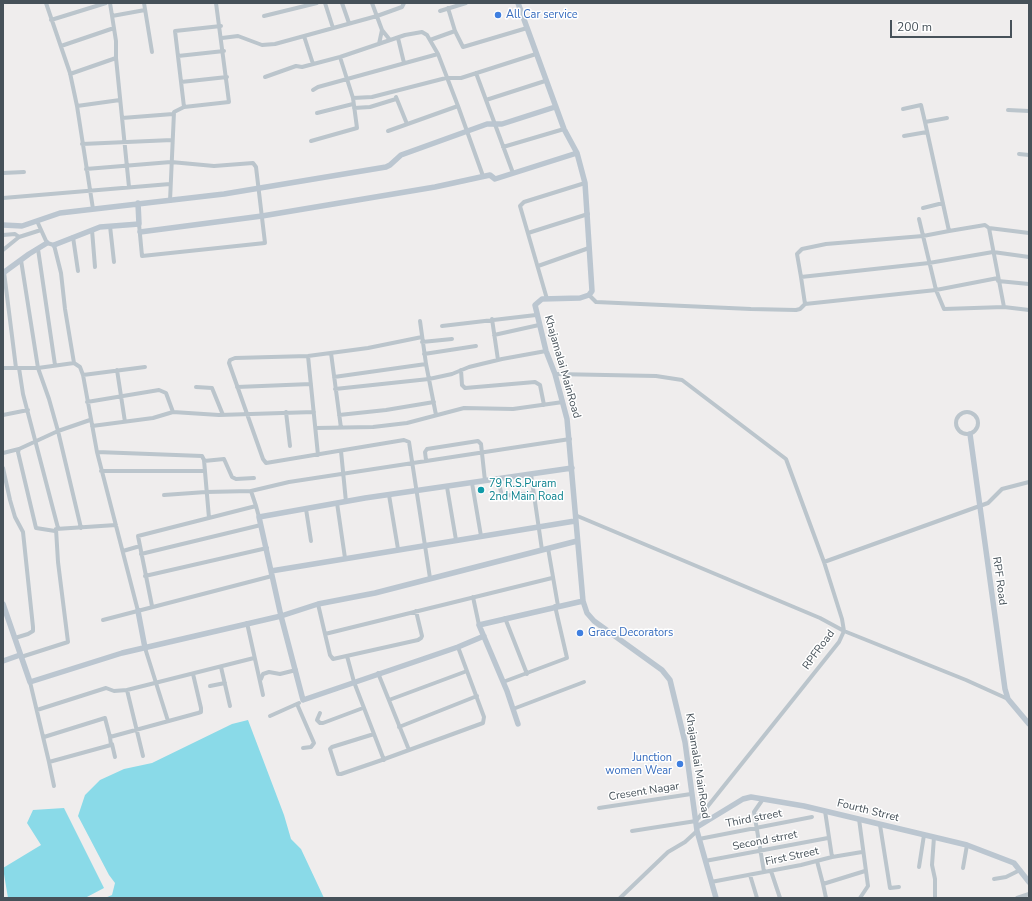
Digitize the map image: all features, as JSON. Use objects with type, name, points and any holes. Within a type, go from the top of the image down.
[{"type":"street","points":[[46,3],[70,74],[77,106],[93,209]]},
{"type":"street","points":[[51,20],[106,3]]},
{"type":"street","points":[[110,3],[114,28],[129,187]]},
{"type":"street","points":[[144,3],[152,52]]},
{"type":"street","points":[[122,118],[173,114],[175,111],[184,107],[228,103],[230,101],[221,26],[216,3]]},
{"type":"street","points":[[264,16],[317,3]]},
{"type":"street","points":[[325,3],[333,28]]},
{"type":"street","points":[[342,3],[349,23]]},
{"type":"street","points":[[372,3],[382,30],[390,40]]},
{"type":"street","points":[[222,38],[238,36],[262,45],[304,36],[377,16],[402,7],[404,3]]},
{"type":"street","points":[[440,11],[466,3]]},
{"type":"street","points":[[518,3],[555,107],[564,129],[577,153],[585,182],[593,285],[592,291],[589,295],[596,302],[796,310],[800,309],[805,304],[936,290],[998,280],[1029,284]]},
{"type":"street","points":[[448,8],[455,31],[462,46],[465,47],[527,28]]},
{"type":"street","points":[[112,16],[145,10]]},
{"type":"street","points":[[184,107],[175,31],[221,26]]},
{"type":"street","points":[[61,46],[114,28]]},
{"type":"street","points":[[379,44],[382,30]]},
{"type":"street","points":[[430,40],[455,31]]},
{"type":"street","points":[[266,77],[296,66],[302,67],[340,57],[390,40],[422,32],[428,35],[438,54],[483,176]]},
{"type":"street","points":[[304,36],[313,64]]},
{"type":"street","points":[[398,38],[404,63]]},
{"type":"street","points":[[178,56],[224,52]]},
{"type":"street","points":[[313,90],[318,87],[438,54]]},
{"type":"street","points":[[353,98],[372,97],[446,78],[461,78],[536,54]]},
{"type":"street","points":[[311,141],[357,128],[353,98],[346,80],[340,57]]},
{"type":"street","points":[[70,74],[116,58]]},
{"type":"street","points":[[476,73],[513,173]]},
{"type":"street","points":[[181,82],[227,77]]},
{"type":"street","points":[[486,100],[545,81]]},
{"type":"street","points":[[394,92],[407,124]]},
{"type":"street","points":[[317,114],[354,106],[370,107],[396,99]]},
{"type":"street","points":[[77,106],[120,100]]},
{"type":"street","points":[[902,109],[922,105],[924,122],[949,232]]},
{"type":"street","points":[[388,131],[458,106]]},
{"type":"street","points":[[3,225],[22,226],[60,213],[138,203],[170,201],[386,167],[401,155],[467,132],[494,124],[502,124],[555,107]]},
{"type":"street","points":[[1008,110],[1029,111]]},
{"type":"street","points":[[170,201],[173,114]]},
{"type":"street","points":[[924,122],[947,118]]},
{"type":"street","points":[[503,146],[564,129]]},
{"type":"street","points":[[904,136],[927,132]]},
{"type":"street","points":[[82,144],[172,140]]},
{"type":"street","points":[[140,232],[262,216],[435,187],[483,176],[491,175],[495,179],[577,153]]},
{"type":"street","points":[[1019,154],[1029,155]]},
{"type":"street","points":[[86,169],[171,162],[214,166],[253,162],[256,167],[260,188],[265,243],[142,256],[138,203]]},
{"type":"street","points":[[3,173],[24,172]]},
{"type":"street","points":[[548,299],[520,209],[521,204],[585,182]]},
{"type":"street","points":[[3,198],[170,184]]},
{"type":"street","points":[[923,208],[943,203]]},
{"type":"street","points":[[528,233],[588,214]]},
{"type":"street","points":[[919,219],[936,290],[944,309],[1004,307],[1029,310]]},
{"type":"street","points":[[37,221],[48,243],[54,245],[92,230],[110,226],[139,224]]},
{"type":"street","points":[[805,304],[797,254],[802,249],[826,244],[923,236],[985,225],[989,228],[1029,233]]},
{"type":"street","points":[[110,226],[114,262]]},
{"type":"street","points":[[989,228],[1004,307]]},
{"type":"street","points":[[3,250],[19,237],[41,230]]},
{"type":"street","points":[[92,230],[95,267]]},
{"type":"street","points":[[3,235],[15,234],[19,237]]},
{"type":"street","points":[[73,237],[78,271]]},
{"type":"street","points":[[3,661],[68,642],[56,530],[36,441],[22,388],[4,272],[48,243]]},
{"type":"street","points":[[54,245],[61,273],[74,363]]},
{"type":"street","points":[[538,266],[589,248]]},
{"type":"street","points":[[38,249],[55,365]]},
{"type":"street","points":[[801,277],[929,262],[993,252],[1029,257]]},
{"type":"street","points":[[21,260],[38,368],[58,431],[81,528]]},
{"type":"street","name":"Khajamalai MainRoad","points":[[589,295],[580,298],[548,299],[538,301],[535,305],[536,315],[546,351],[555,374],[563,402],[570,439],[575,518],[583,601],[586,613],[594,621],[669,677],[685,742],[691,794],[697,826],[716,898]]},
{"type":"street","points":[[442,326],[536,315]]},
{"type":"street","points":[[492,320],[498,360]]},
{"type":"street","points":[[420,321],[424,354],[436,415]]},
{"type":"street","points":[[494,335],[539,325]]},
{"type":"street","points":[[422,337],[308,356],[232,359],[230,360],[230,366],[263,460],[266,463],[404,440],[411,444],[430,578]]},
{"type":"street","points":[[422,342],[452,339]]},
{"type":"street","points":[[424,354],[476,346]]},
{"type":"street","points":[[335,389],[429,379],[452,374],[461,370],[498,360],[546,351]]},
{"type":"street","points":[[331,353],[341,428]]},
{"type":"street","points":[[308,356],[318,455]]},
{"type":"street","points":[[3,368],[38,368],[74,363],[80,367],[101,471],[138,611],[145,648],[168,722]]},
{"type":"street","points":[[334,377],[426,364]]},
{"type":"street","points":[[82,375],[145,367]]},
{"type":"street","points":[[117,370],[125,422]]},
{"type":"street","points":[[461,370],[462,385],[465,388],[536,382],[540,385],[544,405]]},
{"type":"street","points":[[555,374],[656,376],[682,380],[786,459],[824,562],[842,618],[844,631],[966,680],[1008,699]]},
{"type":"street","points":[[237,387],[311,384]]},
{"type":"street","points":[[196,387],[212,388],[224,415]]},
{"type":"street","points":[[86,402],[160,390],[166,393],[173,412]]},
{"type":"street","points":[[339,415],[386,410],[434,402]]},
{"type":"street","points":[[316,428],[407,424],[464,408],[512,409],[563,402]]},
{"type":"street","points":[[3,415],[28,410]]},
{"type":"street","points":[[92,426],[158,417],[173,412],[224,415],[314,412]]},
{"type":"street","points":[[286,412],[290,446]]},
{"type":"street","points":[[967,412],[974,415],[978,423],[976,430],[970,434],[963,433],[958,430],[956,424],[956,419],[967,412]]},
{"type":"street","points":[[3,453],[19,449],[58,431],[90,420]]},
{"type":"street","name":"RPF Road","points":[[970,434],[978,506],[1004,682],[1008,699],[1029,724]]},
{"type":"street","points":[[164,495],[251,491],[273,485],[426,460],[570,439]]},
{"type":"street","points":[[426,460],[425,452],[427,449],[476,441],[480,442],[485,481]]},
{"type":"street","points":[[19,449],[36,528],[56,530],[116,525]]},
{"type":"street","points":[[340,451],[346,502]]},
{"type":"street","points":[[97,452],[200,456],[204,458],[209,518]]},
{"type":"street","points":[[204,461],[224,459],[230,476],[236,479],[254,478]]},
{"type":"street","points":[[3,468],[11,505],[22,532],[33,627],[33,631],[15,638]]},
{"type":"street","points":[[259,517],[388,495],[572,468]]},
{"type":"street","points":[[101,471],[205,471]]},
{"type":"street","points":[[503,682],[567,658],[556,606],[552,578],[538,527],[531,474]]},
{"type":"street","points":[[498,479],[502,496],[533,493]]},
{"type":"street","points":[[824,562],[991,501],[1002,489],[1029,482]]},
{"type":"street","points":[[472,483],[481,536]]},
{"type":"street","points":[[447,487],[456,540]]},
{"type":"street","points":[[251,491],[261,525],[281,616],[304,700]]},
{"type":"street","points":[[388,495],[398,549]]},
{"type":"street","points":[[337,503],[345,558]]},
{"type":"street","points":[[152,606],[138,536],[256,506]]},
{"type":"street","points":[[306,508],[311,541]]},
{"type":"street","points":[[103,620],[272,573],[425,544],[538,527],[575,518]]},
{"type":"street","name":"RPFRoad","points":[[575,518],[820,618],[844,631],[839,642],[697,826],[620,898]]},
{"type":"street","points":[[141,554],[261,525]]},
{"type":"street","points":[[30,682],[145,648],[281,616],[318,604],[375,593],[577,541]]},
{"type":"street","points":[[123,551],[140,546]]},
{"type":"street","points":[[145,576],[266,548]]},
{"type":"street","points":[[325,634],[552,578]]},
{"type":"street","points":[[473,597],[480,625],[518,724]]},
{"type":"street","points":[[480,625],[556,606],[583,601]]},
{"type":"street","points":[[3,604],[30,682],[44,736],[54,786]]},
{"type":"street","points":[[318,604],[331,658],[347,656],[420,639],[422,636],[416,611]]},
{"type":"street","points":[[505,618],[527,674]]},
{"type":"street","points":[[247,623],[254,658],[261,680],[263,695]]},
{"type":"street","points":[[270,716],[304,700],[378,673],[458,647],[484,636]]},
{"type":"street","points":[[374,734],[332,747],[330,749],[337,771],[341,774],[384,760],[483,723],[484,717],[458,647]]},
{"type":"street","points":[[347,656],[363,708],[384,760]]},
{"type":"street","points":[[37,710],[106,688],[114,691],[128,690],[254,658]]},
{"type":"street","points":[[222,667],[230,706]]},
{"type":"street","points":[[261,680],[264,674],[269,672],[280,674],[296,670]]},
{"type":"street","points":[[389,700],[467,671]]},
{"type":"street","points":[[378,673],[409,750]]},
{"type":"street","points":[[110,737],[201,712],[194,674]]},
{"type":"street","points":[[513,709],[584,682]]},
{"type":"street","points":[[210,686],[225,683]]},
{"type":"street","points":[[128,690],[143,756]]},
{"type":"street","points":[[399,727],[477,696]]},
{"type":"street","points":[[297,704],[314,743],[311,747],[303,748]]},
{"type":"street","points":[[320,713],[317,720],[320,723],[323,723],[363,708]]},
{"type":"street","points":[[44,736],[104,718],[115,757]]},
{"type":"street","points":[[49,762],[90,752],[111,745],[112,743]]},
{"type":"street","name":"Cresent Nagar","points":[[599,808],[691,794]]},
{"type":"street","name":"Fourth Strret","points":[[697,826],[742,799],[751,797],[763,799],[824,811],[967,845],[1010,861],[1017,866],[1029,882]]},
{"type":"street","points":[[763,799],[754,812],[764,872]]},
{"type":"street","name":"First Street","points":[[711,882],[771,871],[832,857],[824,811]]},
{"type":"street","name":"Third street","points":[[700,840],[812,817]]},
{"type":"street","points":[[859,819],[862,852],[868,886],[860,898]]},
{"type":"street","points":[[880,824],[890,888],[899,887]]},
{"type":"street","points":[[632,831],[697,826]]},
{"type":"street","points":[[919,867],[924,835]]},
{"type":"street","points":[[934,837],[932,865],[935,879],[935,898]]},
{"type":"street","name":"Second strret","points":[[705,861],[828,838]]},
{"type":"street","points":[[963,868],[967,845]]},
{"type":"street","points":[[832,857],[862,852]]},
{"type":"street","points":[[817,861],[826,898]]},
{"type":"street","points":[[994,879],[1006,877],[1020,870]]},
{"type":"street","points":[[771,871],[780,898]]},
{"type":"street","points":[[823,884],[865,871]]},
{"type":"street","points":[[750,875],[757,898]]},
{"type":"street","points":[[1017,898],[1029,894]]},
{"type":"water","points":[[248,720],[284,815],[291,839],[301,849],[324,898],[105,898],[112,895],[115,883],[109,875],[78,816],[85,795],[100,780],[124,769],[152,763],[232,724]]},
{"type":"water","points":[[64,808],[104,888],[85,898],[8,898],[3,868],[41,845],[27,823],[33,810]]},
{"type":"place","name":"All Car service","points":[[498,15]]},
{"type":"place","name":"79 R.S.Puram 2nd Main Road","points":[[481,490]]},
{"type":"place","name":"Grace Decorators","points":[[580,633]]},
{"type":"place","name":"Junction women Wear","points":[[680,764]]}]
